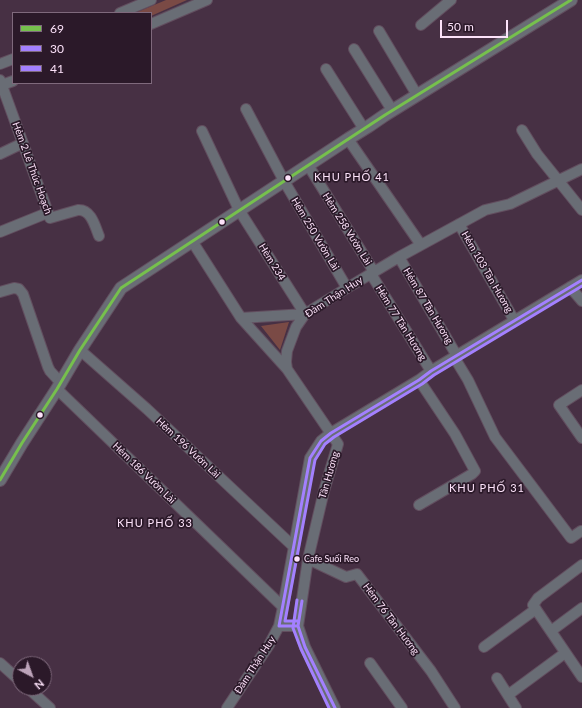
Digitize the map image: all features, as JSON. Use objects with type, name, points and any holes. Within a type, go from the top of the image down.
[{"type":"street","points":[[122,12],[151,0]]},
{"type":"street","points":[[152,24],[196,2],[207,0]]},
{"type":"street","points":[[420,25],[451,0]]},
{"type":"street","points":[[0,480],[80,350],[121,288],[392,110],[571,0]]},
{"type":"street","points":[[379,31],[417,95]]},
{"type":"street","points":[[354,49],[392,110]]},
{"type":"street","points":[[0,64],[12,59]]},
{"type":"street","points":[[326,69],[364,129]]},
{"type":"street","points":[[1,82],[12,81]]},
{"type":"street","name":"Hẻm 2 Lê Thúc Hoạch","points":[[1,82],[50,218],[78,210],[86,211],[91,216],[99,236]]},
{"type":"street","name":"Hẻm 250 Vườn Lài","points":[[246,109],[284,181],[347,288]]},
{"type":"street","points":[[522,130],[537,154],[582,210]]},
{"type":"street","name":"Hèm 234","points":[[202,131],[239,210],[305,314]]},
{"type":"street","points":[[348,139],[421,245]]},
{"type":"street","points":[[0,154],[23,144]]},
{"type":"street","name":"Hẻm 258 Vườn Lài","points":[[308,165],[372,273]]},
{"type":"street","name":"Đàm Thận Huy","points":[[287,369],[287,351],[296,327],[305,314],[399,257],[485,210],[510,204],[582,169]]},
{"type":"street","points":[[0,232],[48,213]]},
{"type":"street","name":"Hẻm 103 Tân Hương","points":[[459,224],[514,320]]},
{"type":"street","points":[[192,241],[241,318],[287,369],[331,433],[514,320],[582,280]]},
{"type":"street","name":"Hẻm 87 Tân Hương","points":[[399,257],[456,356],[494,437],[571,538],[581,531]]},
{"type":"street","name":"Hẻm 77 Tân Hương","points":[[372,273],[431,371]]},
{"type":"street","points":[[570,286],[582,301]]},
{"type":"street","name":"Hẻm 186 Vườn Lài","points":[[0,292],[14,288],[19,289],[23,294],[48,367],[59,386],[283,607]]},
{"type":"street","points":[[241,318],[305,314]]},
{"type":"street","name":"Hẻm 196 Vườn Lài","points":[[80,350],[146,409],[294,547]]},
{"type":"street","points":[[419,380],[456,434],[475,472],[419,505]]},
{"type":"street","points":[[582,390],[559,406],[582,438]]},
{"type":"street","name":"Đàm Thận Huy","points":[[227,708],[269,646],[278,626],[283,607],[310,458],[321,441],[331,433]]},
{"type":"street","name":"Tân Hương","points":[[331,433],[338,444],[324,491],[308,560],[298,626],[305,647],[335,708]]},
{"type":"street","name":"Hẻm 76 Tân Hương","points":[[308,560],[346,577],[357,574],[431,671],[455,708]]},
{"type":"street","points":[[582,565],[538,598],[533,605],[582,677]]},
{"type":"street","points":[[551,631],[582,608]]},
{"type":"street","points":[[484,647],[536,609]]},
{"type":"street","points":[[278,626],[298,626]]},
{"type":"street","points":[[508,695],[565,653]]},
{"type":"street","points":[[0,663],[12,674]]},
{"type":"street","points":[[370,663],[402,708]]},
{"type":"street","points":[[496,678],[516,708]]},
{"type":"street","points":[[37,696],[50,708]]},
{"type":"shaded area","points":[[166,0],[187,0],[152,16],[152,12],[137,12]]},
{"type":"shaded area","points":[[289,322],[280,350],[261,326]]},
{"type":"transit line","name":"69","points":[[0,480],[80,350],[121,288],[385,115],[571,0]]},
{"type":"transit line","name":"30","points":[[298,626],[279,626],[310,458],[321,441],[331,433],[419,380],[431,371],[582,280]]},
{"type":"transit line","name":"41","points":[[298,621],[285,621],[315,460],[325,444],[434,375],[582,286]]},
{"type":"transit line","name":"41","points":[[297,600],[293,628],[301,649],[329,708]]},
{"type":"transit line","name":"30","points":[[302,601],[298,626],[305,647],[335,708]]},
{"type":"place","name":"Cafe Suối Reo","points":[[297,559]]},
{"type":"district","name":"KHU PHỐ 41","points":[[352,177]]},
{"type":"district","name":"KHU PHỐ 31","points":[[487,488]]},
{"type":"district","name":"KHU PHỐ 33","points":[[155,523]]}]
